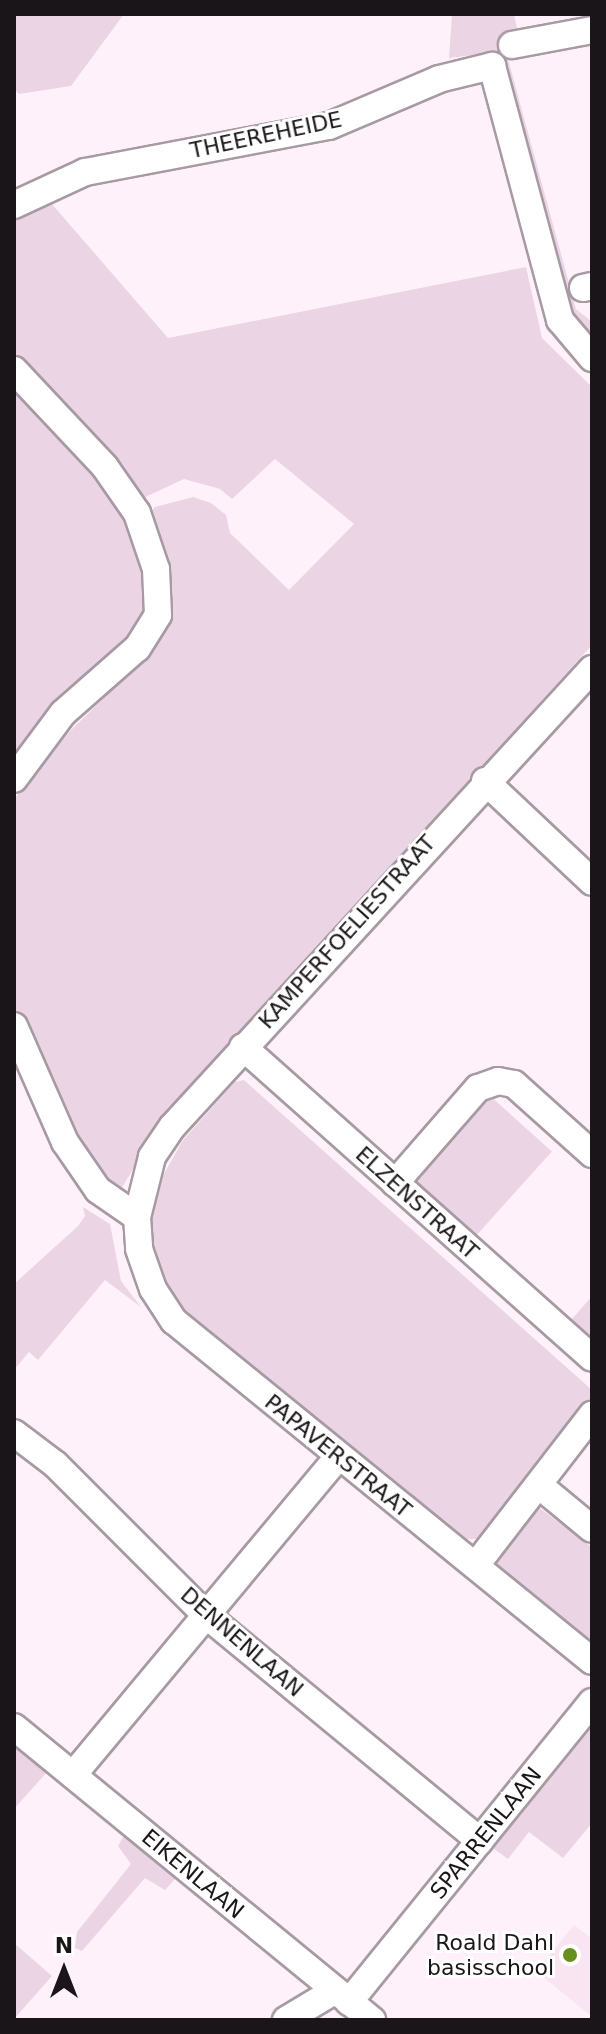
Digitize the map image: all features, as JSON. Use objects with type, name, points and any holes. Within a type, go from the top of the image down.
[{"type":"street","points":[[512,45],[590,37]]},
{"type":"street","name":"THEEREHEIDE","points":[[14,205],[85,172],[329,126],[439,79],[492,66],[560,320],[592,358]]},
{"type":"street","points":[[14,370],[105,467],[137,513],[156,569],[158,615],[137,648],[63,713],[14,779]]},
{"type":"street","name":"KAMPERFOELIESTRAAT","points":[[137,1217],[152,1157],[243,1047],[485,781],[592,669]]},
{"type":"street","points":[[485,781],[592,882]]},
{"type":"street","points":[[14,1026],[65,1142],[98,1190],[137,1217]]},
{"type":"street","name":"ELZENSTRAAT","points":[[243,1047],[592,1358]]},
{"type":"street","points":[[395,1183],[478,1088],[498,1081],[514,1084],[592,1154]]},
{"type":"street","name":"PAPAVERSTRAAT","points":[[137,1217],[139,1249],[153,1289],[174,1321],[337,1458],[476,1565],[592,1661]]},
{"type":"street","points":[[476,1565],[592,1415]]},
{"type":"street","name":"DENNENLAAN","points":[[14,1433],[55,1464],[206,1615],[480,1841]]},
{"type":"street","points":[[73,1775],[337,1458]]},
{"type":"street","points":[[540,1486],[592,1529]]},
{"type":"street","name":"SPARRENLAAN","points":[[286,2020],[342,1996],[480,1841],[592,1702]]},
{"type":"street","name":"EIKENLAAN","points":[[14,1727],[372,2020]]},
{"type":"shaded area","points":[[14,14],[124,14],[71,86],[19,94],[14,89]]},
{"type":"shaded area","points":[[452,14],[514,14],[518,33],[503,45],[492,63],[474,55],[449,58]]},
{"type":"shaded area","points":[[508,59],[576,309],[592,322],[592,362],[559,329],[504,63]]},
{"type":"shaded area","points":[[45,196],[168,338],[526,267],[542,338],[592,387],[592,645],[201,1074],[161,1122],[117,1196],[103,1195],[14,1013],[14,799],[70,731],[145,658],[166,565],[151,511],[155,507],[193,497],[211,503],[226,515],[230,533],[289,590],[354,524],[275,459],[232,499],[220,489],[184,479],[141,499],[14,365],[14,212]]},
{"type":"shaded area","points":[[14,392],[109,489],[140,548],[147,603],[133,637],[14,761]]},
{"type":"shaded area","points":[[244,1080],[592,1390],[592,1397],[479,1539],[463,1539],[172,1301],[147,1243],[152,1195],[183,1140],[235,1082]]},
{"type":"shaded area","points":[[488,1094],[552,1152],[470,1242],[406,1185]]},
{"type":"shaded area","points":[[83,1207],[110,1224],[121,1281],[141,1307],[105,1280],[38,1360],[29,1352],[14,1370],[14,1284],[78,1226],[85,1216]]},
{"type":"shaded area","points":[[592,1296],[592,1351],[565,1327]]},
{"type":"shaded area","points":[[537,1506],[592,1547],[592,1644],[500,1570],[495,1559]]},
{"type":"shaded area","points":[[592,1707],[592,1823],[563,1858],[529,1832],[508,1859],[486,1843]]},
{"type":"shaded area","points":[[14,1743],[48,1771],[14,1809]]},
{"type":"shaded area","points":[[125,1834],[177,1877],[165,1890],[145,1878],[82,1951],[75,1948],[77,1932],[131,1864],[118,1846]]},
{"type":"shaded area","name":"Roald Dahl basisschool","points":[[574,1925],[592,1939],[592,2017],[536,1971]]},
{"type":"shaded area","points":[[14,1943],[52,1976],[14,2019]]},
{"type":"place","name":"Roald Dahl basisschool","points":[[570,1955]]}]
